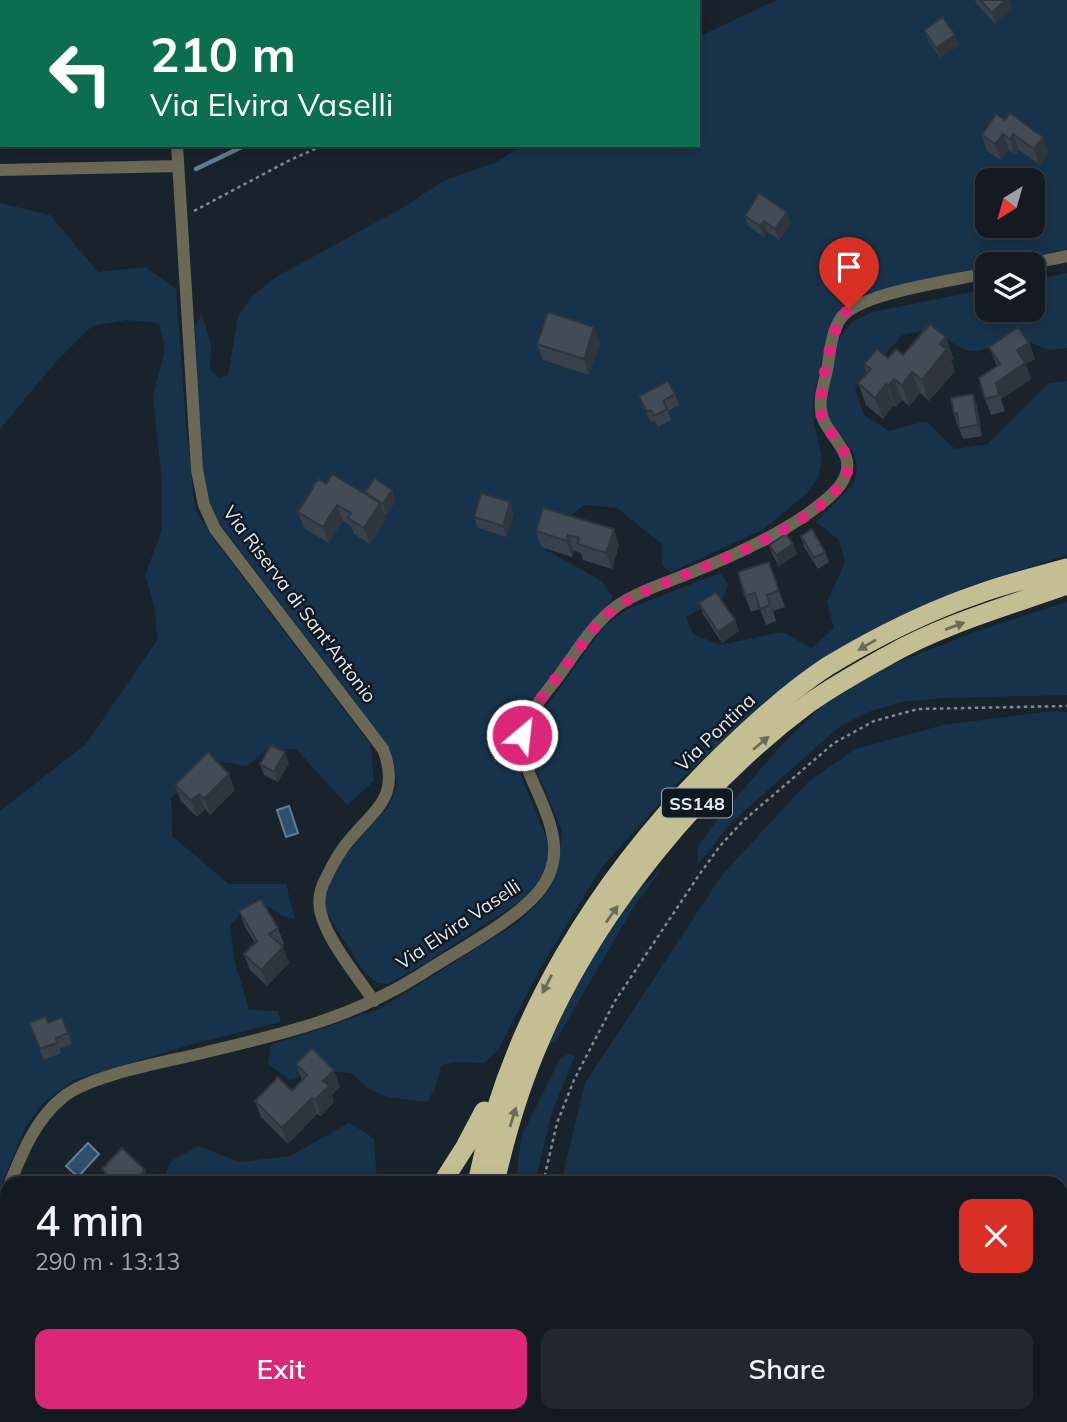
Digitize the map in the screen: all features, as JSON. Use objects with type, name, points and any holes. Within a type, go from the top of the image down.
[{"type":"highway","name":"Via Pontina","points":[[479,1176],[492,1120],[525,1029],[550,978],[587,918],[637,846],[691,785],[765,714],[828,667],[885,634],[981,592],[1067,568]]},
{"type":"highway","name":"Via Pontina","points":[[497,1176],[521,1090],[541,1037],[566,987],[654,854],[699,800],[750,751],[809,703],[882,659],[934,633],[1067,585]]},
{"type":"highway","points":[[446,1176],[472,1136],[497,1078],[525,1029]]},
{"type":"street","name":"Via Riserva di Sant'Antonio","points":[[177,147],[193,425],[199,487],[204,505],[215,529],[383,749],[390,767],[384,800],[373,816],[342,848],[324,883],[320,898],[320,912],[327,929],[374,1001]]},
{"type":"street","points":[[0,170],[178,166]]},
{"type":"street","points":[[1045,261],[1067,256]]},
{"type":"street","name":"Via Elvira Vaselli","points":[[14,1176],[40,1123],[61,1098],[78,1088],[134,1069],[296,1031],[335,1018],[400,987],[504,921],[535,896],[554,864],[554,837],[523,755],[522,735],[547,691],[614,609],[636,595],[706,567],[786,527],[828,498],[843,481],[848,460],[825,423],[820,404],[836,327],[843,315],[856,304],[874,298],[975,276]]},
{"type":"path","points":[[181,218],[319,147]]},
{"type":"path","points":[[545,1176],[557,1124],[570,1091],[615,1001],[699,875],[743,821],[834,743],[874,721],[918,709],[1067,706]]},
{"type":"shaded area","points":[[777,0],[1067,0],[1067,250],[1045,255],[1045,252],[975,252],[975,270],[860,295],[843,306],[830,327],[813,399],[814,424],[822,458],[818,478],[807,493],[764,529],[671,572],[662,565],[662,544],[617,508],[584,505],[552,530],[546,550],[602,581],[613,597],[524,713],[514,741],[523,781],[549,843],[547,865],[541,881],[527,897],[388,984],[377,983],[364,972],[325,910],[325,891],[336,866],[388,807],[397,785],[394,765],[381,737],[213,515],[200,465],[195,326],[202,314],[211,345],[210,370],[219,378],[228,376],[238,317],[252,296],[276,277],[404,207],[443,181],[494,163],[521,147],[700,147],[700,36]],"holes":[[[1016,130],[1040,164],[1019,150],[1015,154],[1009,150]],[[325,496],[356,528],[343,521],[329,543]],[[357,529],[370,543],[354,534]]]},
{"type":"shaded area","points":[[0,203],[50,215],[98,272],[146,267],[176,289],[195,509],[215,541],[370,744],[374,781],[347,805],[296,749],[265,751],[247,766],[216,761],[171,798],[172,836],[229,884],[286,884],[295,919],[283,916],[256,899],[230,925],[234,959],[249,1010],[278,1011],[281,1022],[193,1044],[74,1080],[42,1104],[26,1126],[5,1176],[0,1176],[0,811],[86,744],[158,639],[154,605],[145,576],[162,529],[162,482],[153,396],[165,349],[159,323],[126,320],[92,326],[54,364],[0,429]]},
{"type":"shaded area","points":[[1067,273],[1067,348],[1049,350],[1013,335],[988,348],[971,351],[963,349],[932,329],[902,335],[855,389],[864,415],[889,431],[926,421],[955,449],[988,444],[1049,383],[1067,381],[1067,555],[966,587],[877,629],[748,719],[682,778],[602,867],[540,969],[498,1050],[484,1063],[455,1062],[441,1065],[435,1088],[427,1102],[387,1097],[369,1089],[351,1073],[322,1070],[290,1080],[268,1064],[271,1045],[380,1009],[517,923],[538,904],[550,888],[558,869],[562,830],[526,747],[530,730],[604,626],[628,609],[720,573],[728,584],[724,597],[686,617],[693,634],[720,645],[782,632],[812,648],[834,628],[827,602],[845,562],[839,540],[816,522],[853,485],[857,468],[854,453],[828,419],[822,406],[839,339],[853,321],[872,312],[975,291],[975,322],[1045,322],[1045,278]]},
{"type":"shaded area","points":[[1067,602],[1067,695],[943,698],[902,702],[868,712],[839,727],[732,822],[698,864],[698,846],[718,819],[779,748],[822,706],[887,666],[978,631]]},
{"type":"shaded area","points":[[1053,711],[1067,712],[1067,1176],[563,1176],[585,1083],[722,875],[808,782],[855,749],[943,725]]},
{"type":"shaded area","points":[[289,806],[298,833],[286,837],[277,810]]},
{"type":"shaded area","points":[[662,868],[633,908],[555,1042],[549,1044],[583,972],[632,898]]},
{"type":"shaded area","points":[[570,1053],[575,1056],[552,1112],[537,1176],[516,1176],[522,1135],[560,1059]]},
{"type":"shaded area","points":[[349,1123],[374,1138],[377,1176],[165,1176],[171,1161],[198,1146],[240,1162],[290,1156]]},
{"type":"shaded area","points":[[88,1143],[99,1154],[79,1176],[66,1166]]},
{"type":"building","points":[[980,0],[1005,0],[992,13]]},
{"type":"building","points":[[943,17],[955,35],[936,48],[924,30]]},
{"type":"building","points":[[1010,113],[1043,137],[1034,149],[1013,134],[1010,139],[1003,134],[995,144],[982,135],[996,114],[1005,120]]},
{"type":"building","points":[[759,193],[787,212],[775,229],[764,221],[760,226],[745,216]]},
{"type":"building","points":[[548,312],[594,327],[584,359],[537,344]]},
{"type":"building","points":[[930,324],[946,337],[940,344],[947,349],[922,380],[912,372],[902,385],[894,379],[888,386],[886,384],[875,398],[858,383],[871,369],[864,364],[877,349],[888,358],[896,349],[903,355]]},
{"type":"building","points":[[1018,327],[1029,343],[1017,350],[1025,363],[996,383],[999,395],[985,399],[979,378],[1000,364],[989,347]]},
{"type":"building","points":[[668,381],[675,394],[663,401],[667,409],[654,416],[651,410],[647,412],[639,396]]},
{"type":"building","points":[[973,394],[978,425],[959,428],[951,398]]},
{"type":"building","points":[[332,474],[380,503],[364,528],[348,518],[351,513],[337,505],[323,527],[298,512],[318,479],[326,484]]},
{"type":"building","points":[[375,478],[392,490],[383,504],[365,492]]},
{"type":"building","points":[[481,493],[510,502],[503,526],[474,517]]},
{"type":"building","points":[[543,508],[614,529],[606,553],[578,544],[579,538],[568,535],[567,541],[536,531]]},
{"type":"building","points":[[812,529],[825,552],[814,558],[801,536]]},
{"type":"building","points":[[786,534],[793,544],[776,555],[769,545]]},
{"type":"building","points":[[769,562],[779,591],[767,595],[770,605],[760,609],[755,593],[745,596],[738,572]]},
{"type":"building","points":[[716,592],[735,620],[718,632],[699,603]]},
{"type":"building","points":[[271,745],[285,752],[274,772],[260,764]]},
{"type":"building","points":[[501,748],[501,756],[494,757],[492,749]]},
{"type":"building","points":[[208,752],[229,774],[204,799],[199,794],[191,801],[175,785]]},
{"type":"building","points":[[261,899],[278,928],[269,934],[283,947],[261,970],[244,954],[257,941],[239,911]]},
{"type":"building","points":[[46,1016],[48,1023],[62,1017],[68,1033],[56,1038],[57,1043],[40,1049],[29,1023]]},
{"type":"building","points":[[312,1048],[334,1070],[323,1081],[329,1086],[315,1100],[312,1098],[282,1128],[255,1101],[278,1077],[292,1091],[307,1075],[296,1064]]},
{"type":"building","points":[[122,1148],[145,1170],[139,1176],[103,1176],[106,1173],[102,1169]]},
{"type":"waterway","points":[[196,169],[242,147]]},
{"type":"route","points":[[522,735],[547,691],[614,609],[636,595],[706,567],[772,535],[814,509],[839,487],[847,471],[848,460],[825,423],[820,404],[836,327],[849,309]]}]
